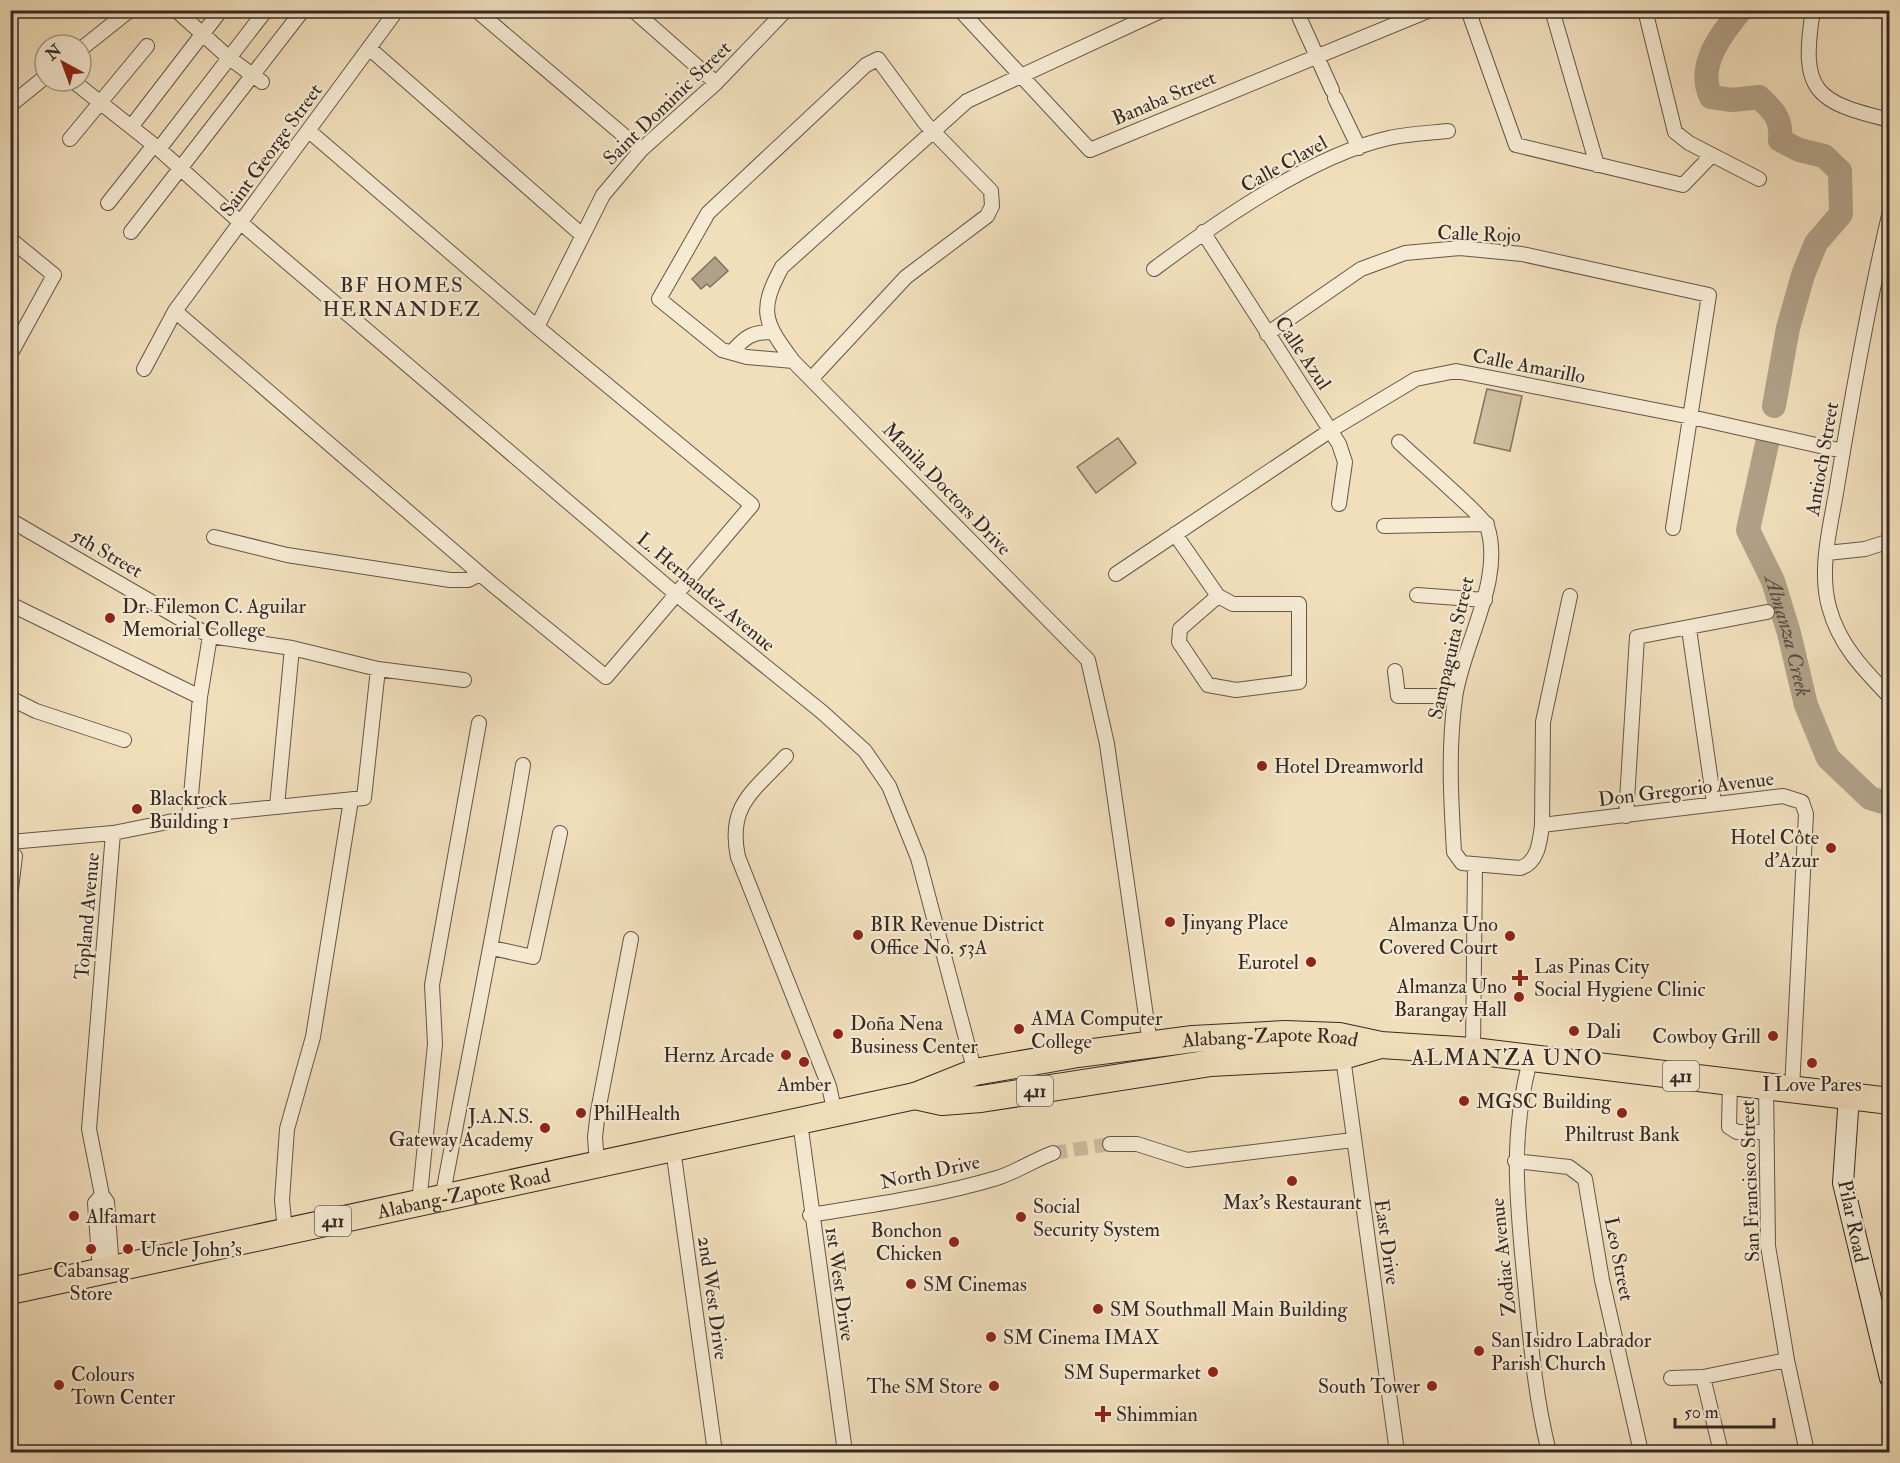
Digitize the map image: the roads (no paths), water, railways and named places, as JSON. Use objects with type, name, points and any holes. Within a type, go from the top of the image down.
[{"type":"highway","name":"Alabang-Zapote Road","points":[[10,1292],[915,1096],[975,1072],[1150,1044],[1258,1035],[1341,1046]]},
{"type":"highway","name":"Alabang-Zapote Road","points":[[915,1096],[942,1102],[981,1100],[1212,1063],[1341,1046],[1381,1045],[1473,1051],[1890,1101]]},
{"type":"street","points":[[93,39],[130,10]]},
{"type":"street","points":[[176,10],[202,35],[257,79]]},
{"type":"street","points":[[130,127],[222,10]]},
{"type":"street","points":[[108,203],[157,147],[266,10]]},
{"type":"street","points":[[131,232],[257,79],[303,10]]},
{"type":"street","name":"Saint George Street","points":[[144,369],[175,311],[397,10]]},
{"type":"street","points":[[476,10],[641,150]]},
{"type":"street","points":[[633,10],[716,83]]},
{"type":"street","name":"Banaba Street","points":[[960,10],[1090,150],[1430,10]]},
{"type":"street","points":[[732,352],[745,336],[759,332],[771,332],[766,312],[771,287],[782,267],[967,101],[1163,10]]},
{"type":"street","points":[[1296,10],[1359,148]]},
{"type":"street","points":[[1468,10],[1516,145],[1683,185],[1712,155]]},
{"type":"street","points":[[1552,10],[1597,165]]},
{"type":"street","points":[[1646,10],[1675,132],[1712,155],[1759,179]]},
{"type":"street","points":[[1813,10],[1807,55],[1811,75],[1820,93],[1833,104],[1890,120]]},
{"type":"street","name":"Saint Dominic Street","points":[[537,327],[603,195],[641,150],[716,83],[783,12]]},
{"type":"street","points":[[70,139],[147,46]]},
{"type":"street","points":[[369,48],[582,235]]},
{"type":"street","points":[[793,361],[747,357],[722,350],[654,301],[708,213],[866,65],[878,59],[932,131],[991,190],[992,206],[987,216],[906,276],[812,378]]},
{"type":"street","points":[[13,103],[33,87]]},
{"type":"street","name":"L. Hernandez Avenue","points":[[87,93],[157,147],[241,223],[676,594],[865,751],[889,786],[918,858],[981,1100]]},
{"type":"street","points":[[175,311],[480,574],[606,677],[752,505],[537,327],[309,131]]},
{"type":"street","name":"Calle Clavel","points":[[1154,268],[1203,232],[1322,161],[1388,138],[1448,131]]},
{"type":"street","name":"Antioch Street","points":[[1890,211],[1872,289],[1843,451],[1827,553],[1825,581],[1828,607],[1848,652],[1890,697]]},
{"type":"street","name":"Calle Azul","points":[[1203,232],[1331,430],[1345,462],[1339,504]]},
{"type":"street","points":[[10,239],[54,275],[11,353]]},
{"type":"street","name":"Calle Rojo","points":[[1267,334],[1362,269],[1405,253],[1460,249],[1522,254],[1709,296],[1691,417]]},
{"type":"street","name":"Manila Doctors Drive","points":[[771,332],[793,361],[1088,660],[1107,744],[1150,1044]]},
{"type":"street","name":"Calle Amarillo","points":[[1116,574],[1331,430],[1416,379],[1456,372],[1691,417],[1843,451]]},
{"type":"street","points":[[1673,528],[1691,417]]},
{"type":"street","points":[[1399,442],[1487,524]]},
{"type":"street","name":"5th Street","points":[[10,520],[210,636],[292,648],[378,669],[464,680]]},
{"type":"street","points":[[1384,526],[1487,524]]},
{"type":"street","name":"Sampaguita Street","points":[[1473,1051],[1468,864],[1454,852],[1449,758],[1455,696],[1466,654],[1485,600],[1491,548],[1487,524]]},
{"type":"street","points":[[1175,534],[1218,596],[1233,604],[1299,604],[1299,682],[1236,690],[1208,684],[1179,642],[1180,629],[1218,596]]},
{"type":"street","points":[[214,537],[287,555],[450,580],[465,580],[480,574]]},
{"type":"street","points":[[1827,553],[1865,549],[1890,541]]},
{"type":"street","points":[[1417,595],[1485,600]]},
{"type":"street","points":[[1468,864],[1527,866],[1533,860],[1542,825],[1543,722],[1570,596]]},
{"type":"street","points":[[10,604],[200,697]]},
{"type":"street","points":[[1626,816],[1637,637],[1689,629],[1767,612]]},
{"type":"street","points":[[1689,629],[1714,803]]},
{"type":"street","points":[[189,817],[200,697],[210,636]]},
{"type":"street","points":[[278,806],[292,648]]},
{"type":"street","points":[[285,1231],[282,1200],[287,1129],[313,1037],[358,799],[378,669]]},
{"type":"street","points":[[1395,671],[1398,696],[1455,696]]},
{"type":"street","points":[[10,698],[36,711],[124,740]]},
{"type":"street","points":[[431,1201],[435,1044],[432,986],[479,723]]},
{"type":"street","points":[[786,756],[743,804],[735,820],[734,838],[738,857],[829,1086],[835,1114]]},
{"type":"street","points":[[431,1201],[492,948],[523,765]]},
{"type":"street","name":"Don Gregorio Avenue","points":[[1542,825],[1783,796],[1802,802],[1806,814],[1792,1089]]},
{"type":"street","name":"Topland Avenue","points":[[106,1270],[104,1244],[95,1203],[102,1195],[89,1129],[113,833],[189,817],[358,799]]},
{"type":"street","points":[[10,842],[113,833]]},
{"type":"street","points":[[492,948],[533,957],[560,833]]},
{"type":"street","points":[[10,858],[15,856],[10,897]]},
{"type":"street","points":[[597,1164],[597,1119],[620,983],[631,939]]},
{"type":"street","name":"East Drive","points":[[1341,1046],[1397,1452]]},
{"type":"street","name":"Zodiac Avenue","points":[[1531,1058],[1520,1098],[1515,1161],[1532,1347],[1542,1425],[1549,1452]]},
{"type":"street","points":[[1730,1082],[1731,1129],[1737,1132],[1767,1132]]},
{"type":"street","name":"San Francisco Street","points":[[1766,1085],[1768,1246],[1787,1360],[1807,1452]]},
{"type":"street","name":"Pilar Road","points":[[1849,1096],[1843,1183],[1890,1378]]},
{"type":"street","name":"1st West Drive","points":[[800,1122],[810,1215],[845,1452]]},
{"type":"street","points":[[1110,1144],[1137,1144],[1187,1160],[1353,1140]]},
{"type":"street","name":"2nd West Drive","points":[[673,1149],[715,1452]]},
{"type":"street","name":"North Drive","points":[[810,1215],[972,1185],[1001,1176],[1029,1161],[1053,1153]]},
{"type":"street","name":"Leo Street","points":[[1515,1161],[1569,1167],[1585,1179],[1602,1280],[1641,1452]]},
{"type":"street","points":[[1671,1378],[1703,1377],[1787,1360]]},
{"type":"street","points":[[1703,1377],[1721,1452]]},
{"type":"waterway","name":"Almanza Creek","points":[[1741,10],[1719,40],[1709,62],[1707,85],[1711,97],[1732,100],[1759,97],[1776,116],[1780,126],[1780,140],[1799,150],[1824,156],[1840,171],[1841,214],[1816,243],[1803,275],[1788,328],[1774,406]]},
{"type":"waterway","name":"Almanza Creek","points":[[1768,439],[1748,530],[1773,581],[1789,633],[1806,705],[1828,758],[1870,798],[1890,804]]},
{"type":"tunnel","points":[[1053,1153],[1110,1144]]},
{"type":"place","name":"Dr. Filemon C. Aguilar Memorial College","points":[[110,618]]},
{"type":"place","name":"Hotel Dreamworld","points":[[1262,766]]},
{"type":"place","name":"Blackrock Building 1","points":[[137,809]]},
{"type":"place","name":"Hotel Côte d'Azur","points":[[1831,848]]},
{"type":"place","name":"Jinyang Place","points":[[1170,922]]},
{"type":"place","name":"BIR Revenue District Office No. 53A","points":[[858,935]]},
{"type":"place","name":"Almanza Uno Covered Court","points":[[1510,936]]},
{"type":"place","name":"Eurotel","points":[[1311,962]]},
{"type":"place","name":"Las Pinas City Social Hygiene Clinic","points":[[1520,978]]},
{"type":"place","name":"Almanza Uno Barangay Hall","points":[[1519,997]]},
{"type":"place","name":"AMA Computer College","points":[[1019,1029]]},
{"type":"place","name":"Dali","points":[[1574,1031]]},
{"type":"place","name":"Doña Nena Business Center","points":[[838,1034]]},
{"type":"place","name":"Cowboy Grill","points":[[1773,1036]]},
{"type":"place","name":"Hernz Arcade","points":[[786,1055]]},
{"type":"place","name":"Amber","points":[[804,1062]]},
{"type":"place","name":"I Love Pares","points":[[1812,1063]]},
{"type":"place","name":"MGSC Building","points":[[1464,1101]]},
{"type":"place","name":"PhilHealth","points":[[581,1113]]},
{"type":"place","name":"Philtrust Bank","points":[[1622,1113]]},
{"type":"place","name":"J.A.N.S. Gateway Academy","points":[[545,1128]]},
{"type":"place","name":"Max's Restaurant","points":[[1292,1181]]},
{"type":"place","name":"Alfamart","points":[[74,1216]]},
{"type":"place","name":"Social Security System","points":[[1021,1217]]},
{"type":"place","name":"Bonchon Chicken","points":[[954,1242]]},
{"type":"place","name":"Cabansag Store","points":[[91,1249]]},
{"type":"place","name":"Uncle John's","points":[[128,1249]]},
{"type":"place","name":"SM Cinemas","points":[[911,1284]]},
{"type":"place","name":"SM Southmall Main Building","points":[[1098,1309]]},
{"type":"place","name":"SM Cinema IMAX","points":[[991,1337]]},
{"type":"place","name":"San Isidro Labrador Parish Church","points":[[1479,1351]]},
{"type":"place","name":"SM Supermarket","points":[[1213,1372]]},
{"type":"place","name":"Colours Town Center","points":[[59,1385]]},
{"type":"place","name":"The SM Store","points":[[994,1386]]},
{"type":"place","name":"South Tower","points":[[1432,1386]]},
{"type":"place","name":"Shimmian","points":[[1103,1414]]},
{"type":"district","name":"BF HOMES HERNANDEZ","points":[[402,297]]},
{"type":"district","name":"ALMANZA UNO","points":[[1507,1058]]}]
